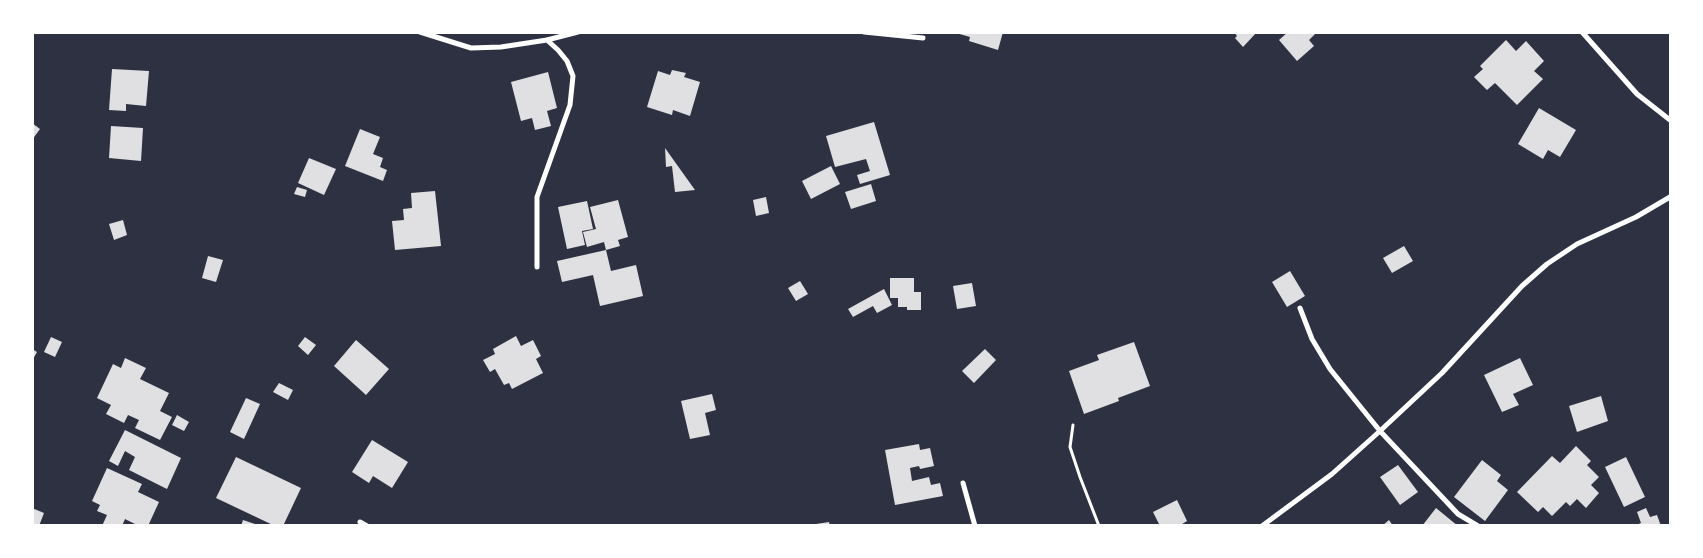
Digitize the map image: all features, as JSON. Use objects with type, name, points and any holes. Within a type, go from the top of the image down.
[{"type":"street","points":[[420,32],[471,48],[501,47],[547,40],[578,32]]},
{"type":"street","points":[[864,32],[923,38]]},
{"type":"street","points":[[1582,32],[1637,94],[1670,120]]},
{"type":"street","points":[[537,267],[537,197],[570,105],[572,76],[568,61],[547,40]]},
{"type":"street","points":[[1262,526],[1332,474],[1380,431],[1442,373],[1522,286],[1547,264],[1577,244],[1636,216],[1670,197]]},
{"type":"street","points":[[1300,308],[1312,339],[1330,369],[1380,431],[1458,514],[1478,526]]},
{"type":"street","points":[[963,483],[975,526]]},
{"type":"street","points":[[360,522],[367,526]]},
{"type":"path","points":[[1073,425],[1070,448],[1099,526]]},
{"type":"building","points":[[1003,32],[998,50],[969,41],[970,37],[956,33]]},
{"type":"building","points":[[1234,32],[1257,32],[1243,47],[1235,38],[1237,36]]},
{"type":"building","points":[[1288,32],[1314,32],[1315,34],[1309,40],[1314,46],[1297,61],[1279,40]]},
{"type":"building","points":[[1506,40],[1516,51],[1526,41],[1544,61],[1534,71],[1543,79],[1517,105],[1495,83],[1487,90],[1474,77],[1483,69],[1480,66]]},
{"type":"building","points":[[112,69],[149,71],[146,106],[126,104],[126,111],[109,110]]},
{"type":"building","points":[[672,70],[686,73],[684,77],[700,82],[690,116],[673,110],[672,115],[647,107],[658,71],[670,75]]},
{"type":"building","points":[[548,72],[557,108],[547,111],[551,126],[535,130],[532,118],[521,121],[511,82]]},
{"type":"building","points":[[1539,108],[1576,130],[1560,157],[1548,150],[1543,159],[1518,144]]},
{"type":"building","points":[[874,122],[890,175],[860,184],[857,175],[870,171],[866,159],[835,167],[826,136]]},
{"type":"building","points":[[32,123],[40,129],[32,140]]},
{"type":"building","points":[[111,126],[143,128],[141,161],[109,158]]},
{"type":"building","points":[[360,129],[380,137],[373,154],[383,158],[380,167],[387,170],[383,181],[345,166]]},
{"type":"building","points":[[665,148],[695,190],[675,192],[672,166],[666,167]]},
{"type":"building","points":[[309,158],[336,169],[324,195],[298,183]]},
{"type":"building","points":[[831,166],[840,184],[811,199],[802,181]]},
{"type":"building","points":[[871,184],[876,201],[851,209],[845,192]]},
{"type":"building","points":[[297,187],[307,190],[305,197],[294,194]]},
{"type":"building","points":[[435,191],[441,246],[395,250],[392,221],[404,220],[403,209],[412,208],[411,193]]},
{"type":"building","points":[[766,197],[769,213],[756,216],[753,200]]},
{"type":"building","points":[[618,200],[628,237],[618,240],[620,246],[606,250],[604,242],[587,247],[583,232],[596,229],[590,207]]},
{"type":"building","points":[[587,201],[593,229],[582,231],[585,245],[567,249],[558,207]]},
{"type":"building","points":[[123,220],[127,235],[114,240],[109,224]]},
{"type":"building","points":[[1404,246],[1413,261],[1392,273],[1383,258]]},
{"type":"building","points":[[606,250],[611,271],[636,265],[643,296],[600,306],[593,275],[562,282],[557,261]]},
{"type":"building","points":[[208,256],[223,260],[216,282],[202,278]]},
{"type":"building","points":[[1290,271],[1305,296],[1287,307],[1272,282]]},
{"type":"building","points":[[890,278],[914,278],[914,292],[921,292],[921,310],[907,310],[907,307],[898,307],[898,298],[890,298]]},
{"type":"building","points":[[800,281],[808,294],[796,301],[788,288]]},
{"type":"building","points":[[972,283],[976,306],[957,309],[953,286]]},
{"type":"building","points":[[884,289],[892,305],[877,313],[873,306],[853,317],[848,309]]},
{"type":"building","points":[[516,336],[521,346],[533,340],[541,356],[536,359],[543,373],[512,389],[509,383],[504,385],[495,369],[490,372],[483,360],[495,354],[493,349]]},
{"type":"building","points":[[51,337],[62,342],[55,357],[44,352]]},
{"type":"building","points":[[305,337],[316,345],[308,355],[298,346]]},
{"type":"building","points":[[356,340],[389,369],[366,395],[334,366]]},
{"type":"building","points":[[1134,342],[1150,386],[1118,398],[1119,401],[1084,414],[1069,371],[1099,360],[1097,355]]},
{"type":"building","points":[[32,349],[37,352],[32,361]]},
{"type":"building","points":[[985,349],[996,360],[974,383],[962,371]]},
{"type":"building","points":[[125,358],[146,368],[140,379],[169,393],[160,411],[172,417],[160,440],[135,428],[139,420],[128,415],[124,423],[106,414],[111,405],[97,398],[113,364],[121,368]]},
{"type":"building","points":[[1520,358],[1533,385],[1513,394],[1519,405],[1502,412],[1484,375]]},
{"type":"building","points":[[279,383],[293,390],[288,400],[273,392]]},
{"type":"building","points":[[712,394],[716,410],[705,413],[710,435],[690,439],[681,401]]},
{"type":"building","points":[[1601,396],[1608,421],[1577,432],[1569,406]]},
{"type":"building","points":[[246,398],[260,404],[244,439],[230,432]]},
{"type":"building","points":[[177,415],[189,422],[184,431],[172,425]]},
{"type":"building","points":[[125,430],[181,458],[167,489],[129,470],[135,457],[125,451],[118,466],[109,461]]},
{"type":"building","points":[[372,440],[408,462],[392,488],[373,476],[369,483],[352,472]]},
{"type":"building","points":[[919,444],[920,450],[930,448],[934,466],[920,469],[919,466],[910,468],[912,481],[929,477],[931,485],[940,483],[943,496],[895,505],[885,450]]},
{"type":"building","points":[[1576,446],[1591,461],[1587,465],[1599,477],[1591,485],[1599,493],[1586,508],[1577,499],[1570,506],[1566,502],[1552,516],[1543,507],[1538,512],[1517,492],[1552,456],[1560,463]]},
{"type":"building","points":[[236,457],[301,488],[283,526],[275,526],[216,498]]},
{"type":"building","points":[[1626,457],[1645,497],[1624,507],[1605,467]]},
{"type":"building","points":[[1482,460],[1501,475],[1497,481],[1508,490],[1485,521],[1454,497]]},
{"type":"building","points":[[1398,465],[1418,492],[1400,505],[1380,477]]},
{"type":"building","points":[[107,468],[142,484],[138,492],[159,502],[148,526],[139,526],[125,519],[122,526],[102,526],[107,515],[97,511],[100,505],[92,501]]},
{"type":"building","points":[[1177,500],[1187,521],[1179,526],[1160,526],[1153,512]]},
{"type":"building","points":[[32,508],[44,513],[39,526],[32,526]]},
{"type":"building","points":[[1436,508],[1458,526],[1422,526]]},
{"type":"building","points":[[1646,508],[1650,517],[1657,515],[1661,526],[1634,526],[1641,523],[1637,512]]},
{"type":"building","points":[[243,520],[258,525],[258,526],[241,526]]},
{"type":"building","points":[[1389,520],[1393,526],[1382,526]]},
{"type":"building","points":[[829,522],[830,526],[816,526],[816,524]]}]
